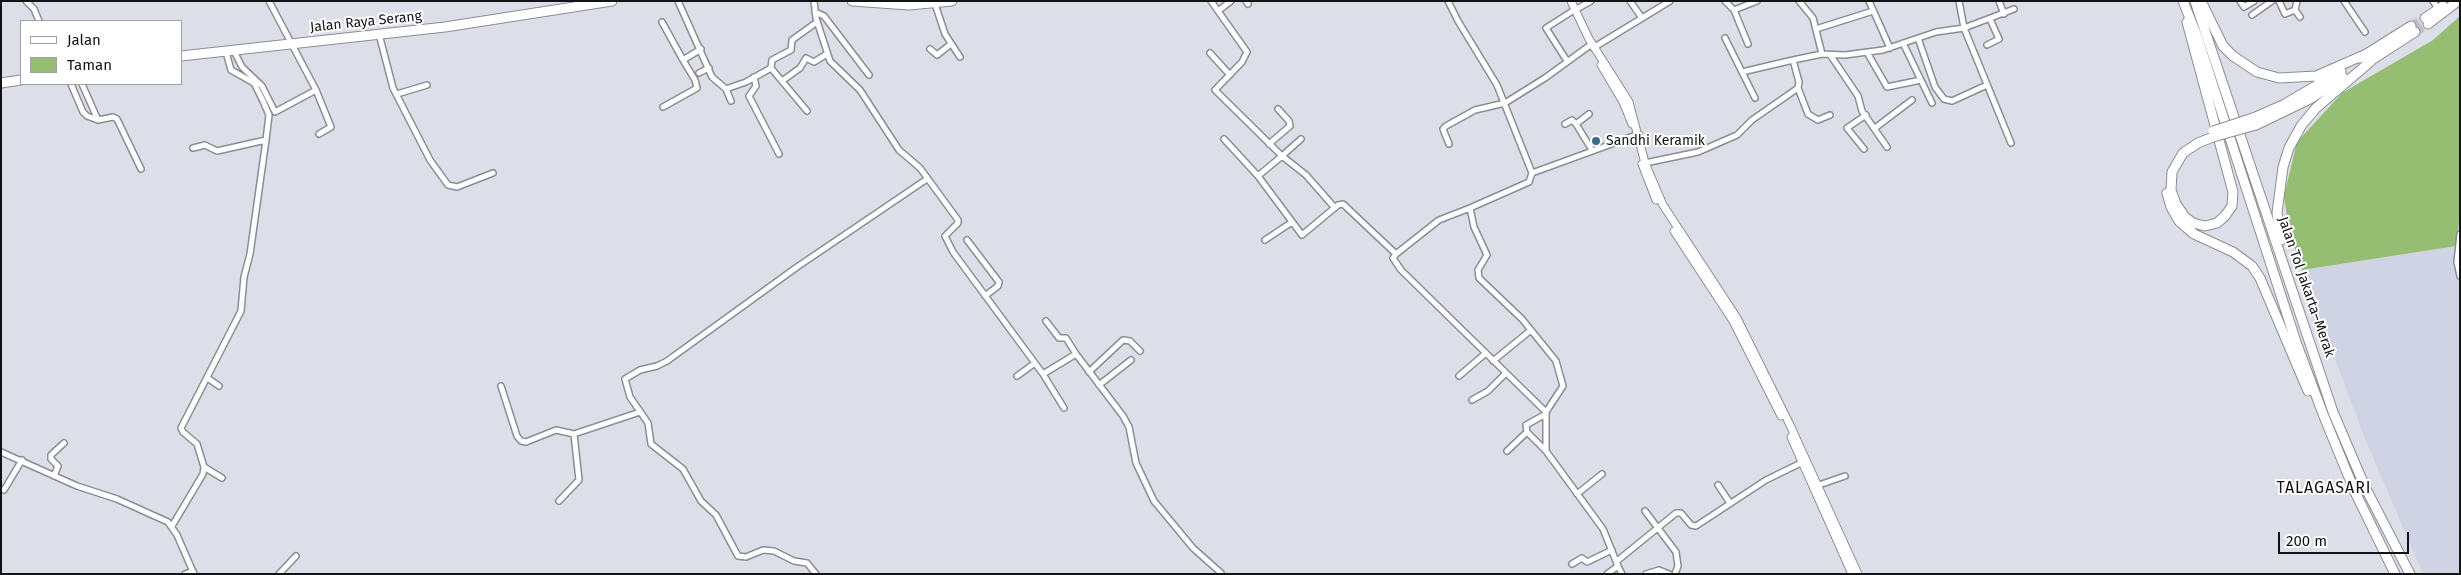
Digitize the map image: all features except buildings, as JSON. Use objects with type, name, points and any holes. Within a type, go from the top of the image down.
[{"type":"highway","name":"Jalan Raya Serang","points":[[182,56],[444,27],[612,1]]},
{"type":"highway","points":[[852,1],[909,5],[952,1]]},
{"type":"highway","points":[[2182,1],[2233,192],[2232,206],[2226,216],[2217,223],[2205,226],[2193,223],[2180,210],[2172,190],[2172,172],[2183,153],[2213,134]]},
{"type":"highway","name":"Jalan Tol Jakarta–Merak","points":[[2182,1],[2205,61],[2296,342],[2354,492],[2396,574]]},
{"type":"highway","name":"Jalan Tol Jakarta–Merak","points":[[2195,1],[2333,412],[2365,487],[2410,574]]},
{"type":"highway","points":[[2201,1],[2222,46],[2246,66],[2262,74],[2294,78],[2316,76],[2367,58]]},
{"type":"highway","points":[[2451,1],[2435,5],[2426,21],[2458,1]]},
{"type":"highway","points":[[2323,414],[2312,401],[2260,278],[2252,266],[2233,252],[2194,234],[2178,220],[2171,208],[2166,189],[2168,170],[2180,149],[2196,138],[2254,121],[2310,99],[2367,58],[2413,29]]},
{"type":"highway","points":[[2333,412],[2284,252],[2277,213],[2283,167],[2289,148],[2300,126],[2367,58]]},
{"type":"highway","points":[[1,83],[20,80]]},
{"type":"highway","points":[[2354,492],[2365,487]]},
{"type":"street","points":[[26,1],[34,9],[39,20]]},
{"type":"street","points":[[269,1],[290,38],[291,45],[316,90],[332,126],[319,134]]},
{"type":"street","points":[[678,1],[714,80],[726,89],[731,101]]},
{"type":"street","points":[[814,1],[817,22],[827,54],[834,66],[860,90],[899,150],[920,168],[958,220],[958,223],[945,236],[946,240],[1035,363],[1064,408]]},
{"type":"street","points":[[1211,1],[1247,50],[1245,59],[1216,90],[1268,144],[1306,175],[1335,208]]},
{"type":"street","points":[[1218,11],[1231,1]]},
{"type":"street","points":[[1448,1],[1497,85],[1532,173],[1529,182],[1438,220],[1393,258],[1401,270],[1546,413],[1546,451]]},
{"type":"street","points":[[1565,1],[1573,11],[1591,48],[1622,94],[1637,134],[1645,163],[1667,212],[1737,318],[1804,461],[1852,574]]},
{"type":"street","points":[[1571,1],[1573,11]]},
{"type":"street","points":[[1567,61],[1546,28],[1591,1]]},
{"type":"street","points":[[1630,1],[1642,18]]},
{"type":"street","points":[[1448,144],[1443,129],[1446,126],[1475,110],[1505,103],[1545,78],[1567,61],[1670,1]]},
{"type":"street","points":[[1725,1],[1734,10],[1748,44]]},
{"type":"street","points":[[1734,10],[1757,1]]},
{"type":"street","points":[[1799,1],[1813,18],[1822,54]]},
{"type":"street","points":[[1869,1],[1890,48]]},
{"type":"street","points":[[1959,1],[1964,28],[2011,143]]},
{"type":"street","points":[[1999,1],[2004,14]]},
{"type":"street","points":[[2240,1],[2244,7],[2254,1]]},
{"type":"street","points":[[2279,1],[2286,14],[2295,10]]},
{"type":"street","points":[[2297,1],[2295,10],[2300,17]]},
{"type":"street","points":[[2344,1],[2365,32]]},
{"type":"street","points":[[2252,14],[2271,2]]},
{"type":"street","points":[[935,4],[945,34],[960,57]]},
{"type":"street","points":[[1742,72],[1822,54],[1831,56],[1868,54],[1936,32],[1964,28],[2014,9]]},
{"type":"street","points":[[1816,29],[1873,11]]},
{"type":"street","points":[[815,12],[824,16],[869,75]]},
{"type":"street","points":[[1987,45],[1999,39],[1990,19]]},
{"type":"street","points":[[662,22],[695,80],[697,88],[663,107]]},
{"type":"street","points":[[806,111],[771,68],[772,60],[792,50],[792,40],[817,22]]},
{"type":"street","points":[[379,33],[391,82],[430,160],[448,185],[457,187],[493,173]]},
{"type":"street","points":[[1725,38],[1755,98]]},
{"type":"street","points":[[1918,38],[1935,87],[1944,99],[1952,101],[1987,85]]},
{"type":"street","points":[[1903,43],[1932,103]]},
{"type":"street","points":[[930,49],[937,55],[951,44]]},
{"type":"street","points":[[683,60],[701,49]]},
{"type":"street","points":[[230,52],[242,68],[262,86],[275,112],[316,90]]},
{"type":"street","points":[[172,526],[202,478],[204,467],[197,444],[183,432],[182,428],[209,379],[241,311],[244,277],[250,254],[266,140],[269,115],[254,83],[231,70],[230,52]]},
{"type":"street","points":[[1210,53],[1230,75]]},
{"type":"street","points":[[782,80],[800,68],[806,58],[814,62],[827,54]]},
{"type":"street","points":[[1868,54],[1887,88],[1921,80]]},
{"type":"street","points":[[1831,56],[1858,96],[1866,115],[1887,147]]},
{"type":"street","points":[[1793,60],[1799,82],[1798,88],[1808,114],[1818,120],[1830,115]]},
{"type":"street","points":[[699,73],[708,68]]},
{"type":"street","points":[[726,89],[754,78],[771,68]]},
{"type":"street","points":[[754,78],[756,86],[749,96],[779,154]]},
{"type":"street","points":[[71,85],[83,112],[92,119],[98,120],[113,117],[116,119],[141,169]]},
{"type":"street","points":[[82,85],[98,120]]},
{"type":"street","points":[[397,94],[427,85]]},
{"type":"street","points":[[1645,163],[1698,152],[1731,138],[1752,120],[1798,88]]},
{"type":"street","points":[[1922,98],[1928,96]]},
{"type":"street","points":[[1875,128],[1912,100]]},
{"type":"street","points":[[1268,144],[1290,126],[1289,121],[1278,109]]},
{"type":"street","points":[[1576,124],[1589,114]]},
{"type":"street","points":[[1864,149],[1847,128],[1866,115]]},
{"type":"street","points":[[1565,124],[1572,120],[1592,150]]},
{"type":"street","points":[[1532,173],[1637,134]]},
{"type":"street","points":[[1637,134],[1645,175],[1660,208],[1733,321],[1818,485],[1858,574]]},
{"type":"street","points":[[1224,139],[1258,176],[1304,236],[1340,204],[1346,206],[1396,254]]},
{"type":"street","points":[[193,148],[205,145],[217,151],[266,140]]},
{"type":"street","points":[[1258,176],[1301,140]]},
{"type":"street","points":[[816,574],[807,563],[794,561],[780,553],[768,550],[763,550],[746,557],[738,556],[716,515],[701,501],[683,469],[651,444],[648,423],[630,397],[625,381],[626,377],[640,370],[667,362],[797,267],[927,179]]},
{"type":"street","points":[[1470,208],[1474,227],[1487,255],[1478,270],[1478,275],[1555,358],[1563,384],[1546,413],[1526,425],[1527,432],[1546,451],[1603,529],[1622,574]]},
{"type":"street","points":[[1265,240],[1292,222]]},
{"type":"street","points":[[2460,234],[2457,262],[2460,276]]},
{"type":"street","points":[[967,240],[999,282],[998,286],[985,296]]},
{"type":"street","points":[[1046,320],[1059,338],[1066,338],[1129,428],[1136,463],[1154,501],[1193,548],[1221,573]]},
{"type":"street","points":[[1493,360],[1531,330]]},
{"type":"street","points":[[1089,372],[1123,340],[1130,341],[1140,351]]},
{"type":"street","points":[[1459,376],[1486,353]]},
{"type":"street","points":[[1042,374],[1076,354]]},
{"type":"street","points":[[1099,384],[1132,360]]},
{"type":"street","points":[[1016,376],[1035,363]]},
{"type":"street","points":[[1472,400],[1488,390],[1506,373]]},
{"type":"street","points":[[209,379],[219,386]]},
{"type":"street","points":[[500,386],[517,436],[521,442],[526,442],[556,430],[574,434],[640,412]]},
{"type":"street","points":[[1507,452],[1527,432]]},
{"type":"street","points":[[559,501],[578,480],[574,434]]},
{"type":"street","points":[[54,476],[58,466],[51,459],[64,443]]},
{"type":"street","points":[[1,452],[77,486],[152,514],[172,526],[194,572],[185,574]]},
{"type":"street","points":[[4,490],[22,460]]},
{"type":"street","points":[[1607,574],[1658,526],[1679,512],[1691,525],[1696,526],[1766,480],[1804,461]]},
{"type":"street","points":[[204,467],[222,478]]},
{"type":"street","points":[[1577,494],[1602,474]]},
{"type":"street","points":[[1818,485],[1846,476]]},
{"type":"street","points":[[1718,485],[1730,503]]},
{"type":"street","points":[[1645,512],[1658,526],[1676,552],[1678,566],[1675,574]]},
{"type":"street","points":[[1572,564],[1582,558],[1587,562],[1612,550]]},
{"type":"street","points":[[278,574],[296,556]]},
{"type":"street","points":[[1646,574],[1659,570],[1670,574]]},
{"type":"shaded area","points":[[2460,213],[2460,574],[2423,574],[2363,434],[2302,270],[2455,246]]},
{"type":"green space","points":[[2460,16],[2460,213],[2456,246],[2302,270],[2289,231],[2284,196],[2297,142],[2342,93],[2433,40]]},
{"type":"tunnel","points":[[2411,26],[2425,18]]},
{"type":"tunnel","points":[[2415,32],[2428,24]]},
{"type":"place","name":"Sandhi Keramik","points":[[1596,141]]},
{"type":"district","name":"TALAGASARI","points":[[2324,489]]}]
